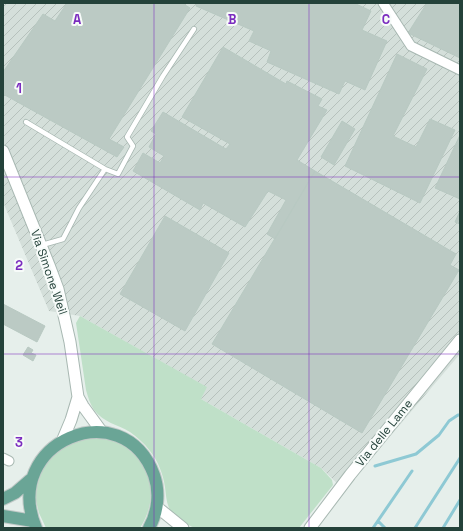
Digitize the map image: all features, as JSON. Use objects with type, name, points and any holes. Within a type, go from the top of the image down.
[{"type":"main road","points":[[35,524],[28,501],[30,480],[35,467],[42,456],[56,443],[64,439],[82,433],[102,432],[120,437],[132,445],[142,454],[152,470],[158,498],[154,516],[149,528]]},
{"type":"main road","points":[[3,499],[15,493],[30,480]]},
{"type":"main road","points":[[3,516],[35,524]]},
{"type":"street","points":[[383,3],[411,46],[460,70]]},
{"type":"street","name":"Via Simone Weil","points":[[3,151],[56,283],[74,364],[78,397],[102,432]]},
{"type":"street","name":"Via delle Lame","points":[[310,528],[350,474],[460,340]]},
{"type":"street","name":"Via Simone Weil","points":[[64,439],[78,397]]},
{"type":"street","points":[[156,507],[183,528]]},
{"type":"lane","points":[[26,122],[118,174],[133,146],[126,136],[194,29]]},
{"type":"lane","points":[[42,245],[63,239],[79,208],[105,168]]},
{"type":"shaded area","points":[[3,3],[460,3],[460,354],[345,491],[321,468],[201,399],[206,387],[80,316],[49,311],[3,202]]},
{"type":"green space","points":[[80,316],[207,387],[201,399],[321,468],[332,480],[333,485],[299,528],[195,528],[173,515],[167,503],[164,482],[158,463],[150,451],[130,432],[102,418],[91,405],[86,390],[76,323]]},
{"type":"green space","points":[[102,437],[117,442],[130,451],[139,460],[145,470],[151,492],[150,504],[140,528],[46,528],[39,513],[35,497],[36,489],[44,465],[69,442]]},
{"type":"building","points":[[67,3],[182,3],[190,8],[109,139],[124,147],[117,157],[3,94],[3,72],[43,14],[55,21]]},
{"type":"building","points":[[197,3],[354,3],[371,11],[362,30],[387,41],[365,90],[345,81],[339,94],[267,62],[271,51],[249,41],[254,31],[196,6]]},
{"type":"building","points":[[427,3],[460,3],[460,58],[408,33]]},
{"type":"building","points":[[223,47],[286,84],[287,81],[322,99],[318,106],[327,110],[297,160],[315,171],[275,239],[267,234],[286,200],[268,191],[245,227],[203,203],[200,210],[133,171],[143,153],[160,163],[164,156],[149,147],[156,134],[151,131],[163,112],[226,149],[230,144],[182,117]]},
{"type":"building","points":[[397,54],[427,69],[393,136],[416,147],[430,119],[455,130],[420,203],[345,166]]},
{"type":"building","points":[[342,121],[355,129],[334,165],[321,157]]},
{"type":"building","points":[[460,135],[460,199],[435,188]]},
{"type":"building","points":[[315,171],[456,254],[450,265],[459,270],[362,433],[212,344]]},
{"type":"building","points":[[460,211],[460,224],[455,222]]},
{"type":"building","points":[[165,216],[229,253],[185,331],[120,294]]},
{"type":"building","points":[[3,304],[45,326],[37,342],[3,324]]},
{"type":"building","points":[[28,347],[33,350],[31,353],[36,355],[33,361],[23,355]]},
{"type":"waterway","points":[[375,466],[416,454],[439,435],[449,421],[460,415]]},
{"type":"waterway","points":[[415,528],[460,458]]},
{"type":"waterway","points":[[373,528],[412,471]]},
{"type":"waterway","points":[[443,528],[460,500]]},
{"type":"waterway","points":[[378,521],[385,528]]}]
